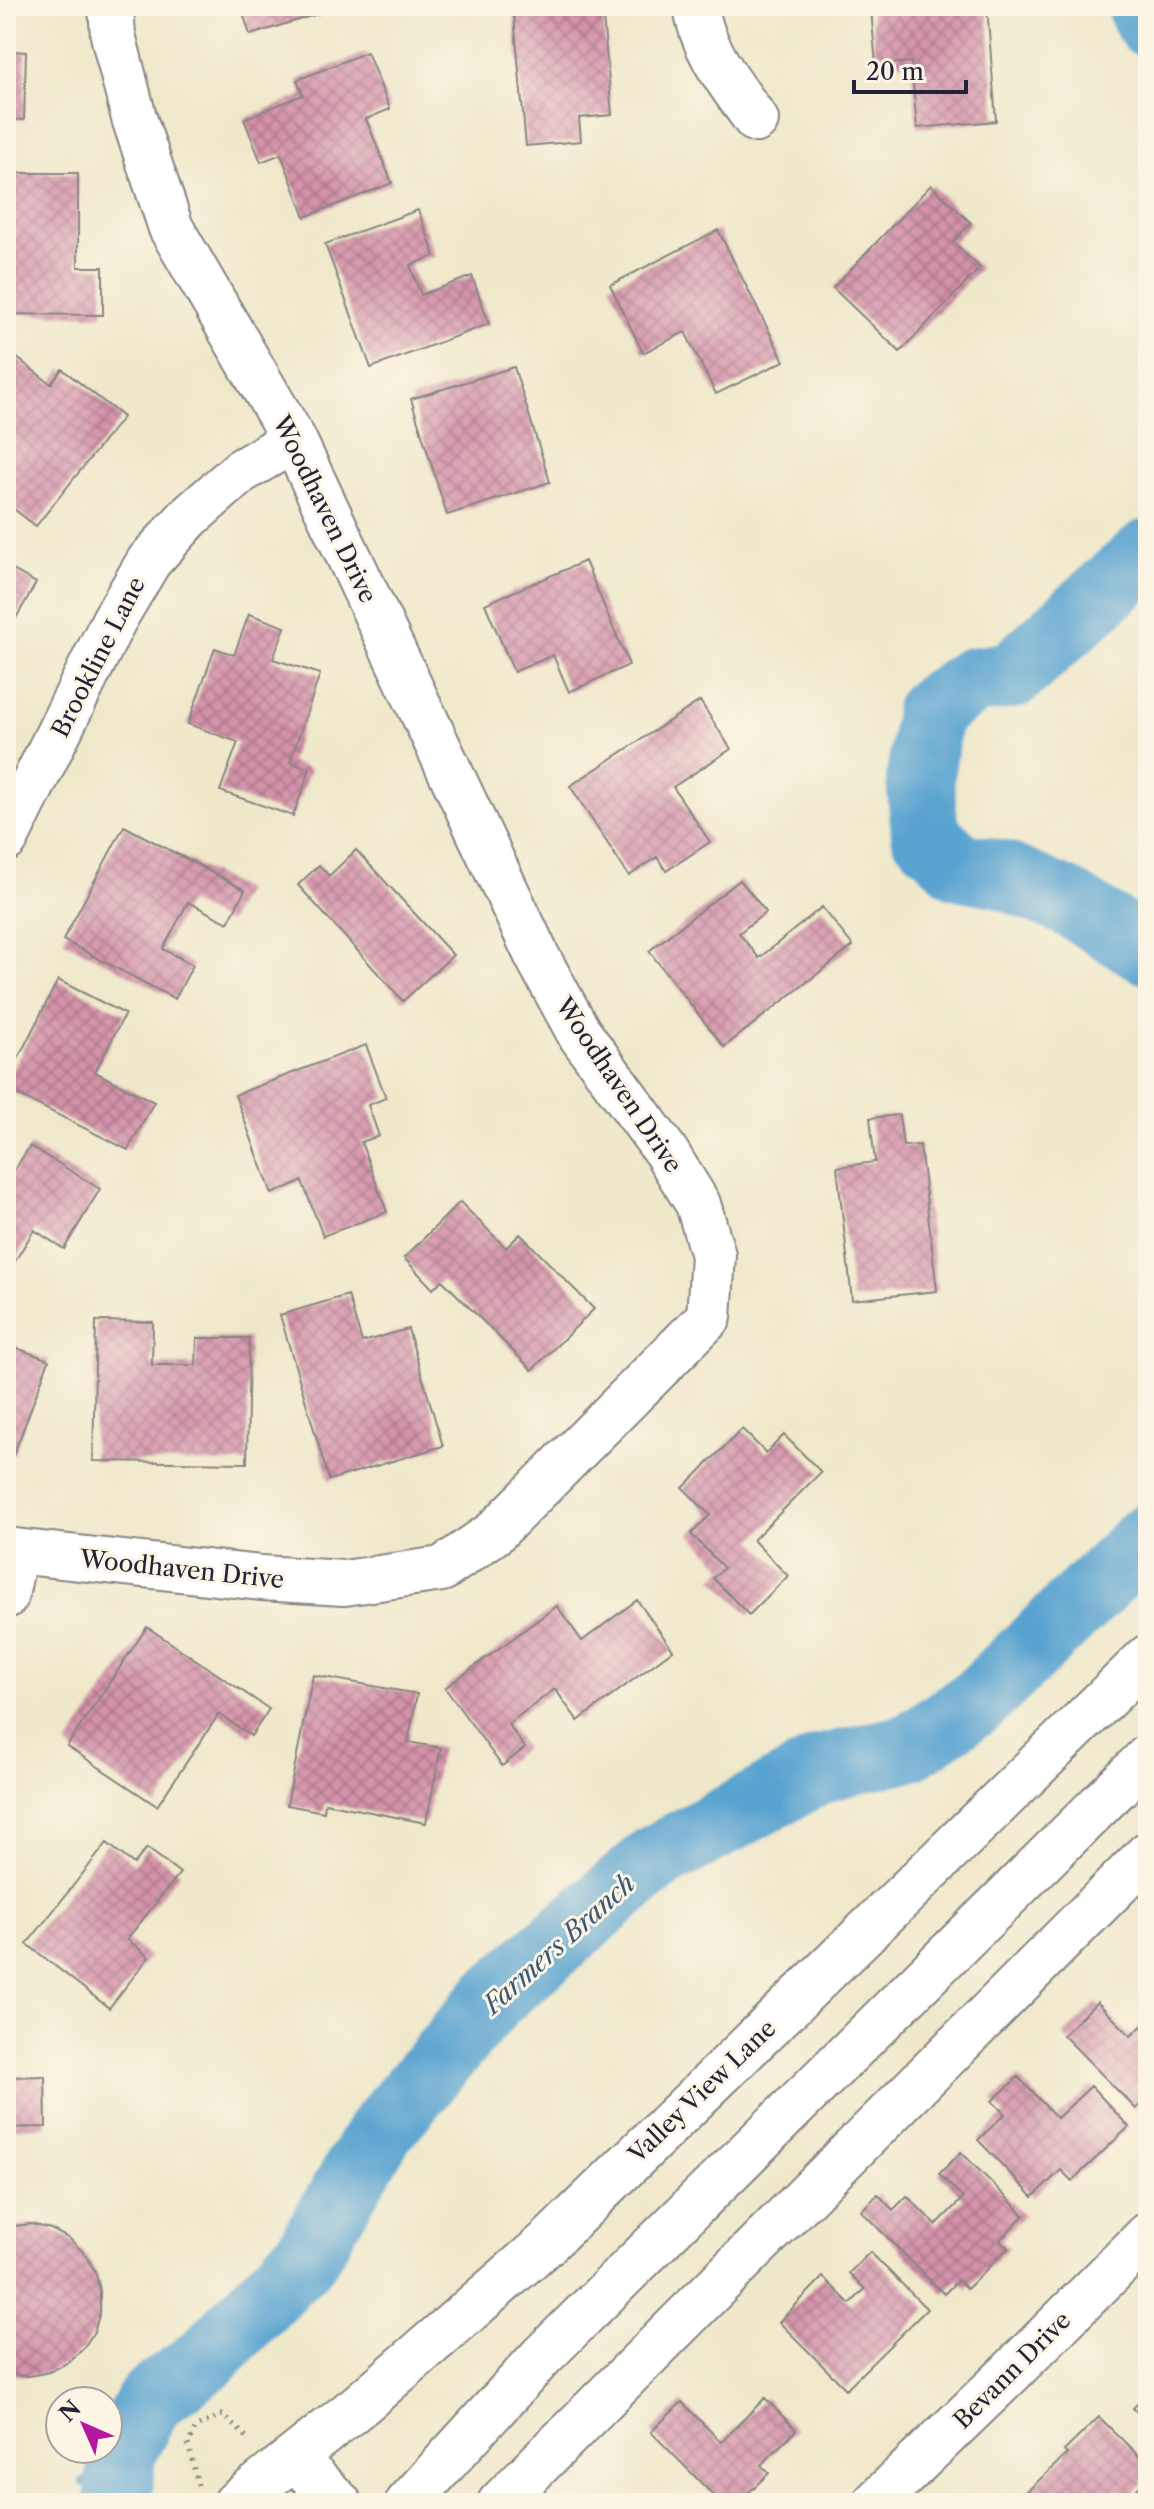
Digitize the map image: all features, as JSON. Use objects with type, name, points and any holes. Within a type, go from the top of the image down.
[{"type":"street","name":"Woodhaven Drive","points":[[11,1551],[261,1578],[344,1583],[442,1569],[494,1533],[709,1317],[713,1255],[698,1204],[666,1152],[579,1033],[537,956],[294,440],[171,228],[134,118],[113,35],[111,6]]},
{"type":"street","points":[[696,6],[716,63],[756,120]]},
{"type":"street","name":"Brookline Lane","points":[[6,839],[114,620],[149,561],[189,517],[241,471],[294,440]]},
{"type":"street","points":[[6,1596],[11,1551]]},
{"type":"street","name":"Valley View Lane","points":[[218,2498],[285,2465],[361,2404],[548,2242],[1148,1657]]},
{"type":"street","points":[[408,2503],[542,2356],[1148,1757]]},
{"type":"street","points":[[500,2503],[1148,1854]]},
{"type":"street","name":"Bevann Drive","points":[[875,2503],[1148,2235]]},
{"type":"street","points":[[285,2465],[339,2503]]},
{"type":"path","points":[[218,2498],[188,2444],[196,2427],[222,2415],[285,2465]]},
{"type":"building","points":[[6,6],[15,6],[13,51],[26,52],[24,120],[6,119]]},
{"type":"building","points":[[241,6],[339,6],[340,7],[250,35]]},
{"type":"building","points":[[513,6],[602,6],[612,115],[579,118],[581,141],[526,146]]},
{"type":"building","points":[[987,6],[996,121],[917,128],[911,62],[876,65],[871,9]]},
{"type":"building","points":[[367,52],[390,109],[366,119],[392,183],[305,217],[281,154],[261,162],[244,119],[303,95],[297,80]]},
{"type":"building","points":[[6,173],[78,173],[78,267],[103,267],[103,315],[6,314]]},
{"type":"building","points":[[931,185],[971,223],[953,242],[980,268],[900,352],[833,288]]},
{"type":"building","points":[[418,210],[435,256],[410,265],[421,295],[472,276],[489,324],[371,368],[325,244]]},
{"type":"building","points":[[718,230],[784,361],[716,394],[685,332],[643,353],[610,285]]},
{"type":"building","points":[[12,354],[51,384],[62,369],[123,417],[36,526],[6,503],[6,362]]},
{"type":"building","points":[[514,367],[550,482],[447,515],[411,399]]},
{"type":"building","points":[[585,561],[629,665],[569,692],[553,655],[514,672],[485,604]]},
{"type":"building","points":[[6,566],[36,583],[15,620],[6,615]]},
{"type":"building","points":[[249,614],[285,627],[273,659],[320,674],[290,762],[310,769],[293,816],[220,791],[238,742],[188,724],[215,648],[234,655]]},
{"type":"building","points":[[700,701],[731,749],[673,787],[710,842],[666,871],[657,857],[629,876],[570,786]]},
{"type":"building","points":[[124,826],[245,890],[228,923],[188,902],[163,949],[193,965],[175,999],[63,940]]},
{"type":"building","points":[[356,850],[453,955],[403,1001],[298,885],[319,865],[329,876]]},
{"type":"building","points":[[740,880],[766,912],[739,933],[759,958],[822,907],[853,946],[724,1047],[649,951]]},
{"type":"building","points":[[58,980],[125,1014],[95,1072],[154,1102],[128,1150],[6,1089],[6,1082]]},
{"type":"building","points":[[366,1045],[386,1098],[368,1105],[379,1136],[361,1142],[387,1212],[323,1236],[302,1181],[272,1194],[235,1095]]},
{"type":"building","points":[[899,1115],[903,1146],[920,1145],[937,1291],[852,1300],[837,1167],[875,1162],[870,1118]]},
{"type":"building","points":[[30,1146],[100,1189],[64,1249],[34,1230],[6,1276],[6,1172],[11,1175]]},
{"type":"building","points":[[460,1202],[506,1248],[520,1234],[594,1309],[532,1370],[442,1280],[433,1289],[404,1258]]},
{"type":"building","points":[[348,1295],[362,1342],[408,1329],[443,1446],[329,1480],[280,1315]]},
{"type":"building","points":[[96,1321],[153,1322],[152,1365],[196,1365],[197,1338],[249,1338],[247,1463],[93,1461]]},
{"type":"building","points":[[9,1345],[49,1360],[14,1454],[6,1451],[6,1354]]},
{"type":"building","points":[[742,1429],[766,1453],[784,1435],[821,1472],[753,1540],[788,1576],[749,1615],[713,1578],[724,1568],[691,1534],[710,1515],[683,1488]]},
{"type":"building","points":[[637,1600],[673,1650],[578,1721],[555,1689],[508,1724],[525,1748],[502,1766],[445,1688],[557,1606],[582,1641]]},
{"type":"building","points":[[147,1627],[269,1709],[251,1736],[219,1714],[157,1806],[67,1746]]},
{"type":"building","points":[[313,1675],[417,1694],[408,1742],[441,1748],[426,1823],[325,1803],[324,1812],[287,1805]]},
{"type":"building","points":[[107,1843],[134,1864],[147,1848],[180,1873],[127,1939],[149,1957],[109,2008],[27,1944]]},
{"type":"building","points":[[1097,2002],[1131,2036],[1148,2020],[1148,2097],[1136,2109],[1063,2035]]},
{"type":"building","points":[[45,2076],[46,2127],[6,2128],[6,2077]]},
{"type":"building","points":[[1018,2077],[1057,2118],[1091,2086],[1129,2127],[1072,2181],[1061,2170],[1033,2197],[978,2140],[1005,2114],[992,2101]]},
{"type":"building","points":[[961,2152],[1024,2215],[1000,2240],[1008,2248],[967,2289],[958,2280],[944,2294],[861,2211],[878,2194],[893,2210],[907,2196],[936,2225],[963,2198],[939,2174]]},
{"type":"building","points":[[31,2224],[51,2229],[70,2239],[84,2253],[95,2271],[100,2291],[100,2312],[94,2332],[82,2350],[67,2363],[49,2372],[29,2376],[9,2375],[6,2374],[6,2227]]},
{"type":"building","points":[[870,2252],[927,2309],[846,2389],[779,2322],[823,2277],[850,2304],[865,2289],[849,2273]]},
{"type":"building","points":[[1148,2394],[1148,2423],[1133,2408]]},
{"type":"building","points":[[765,2398],[796,2430],[761,2465],[769,2473],[738,2503],[721,2503],[651,2432],[682,2402],[721,2442]]},
{"type":"building","points":[[1099,2417],[1148,2465],[1148,2478],[1123,2503],[1024,2503],[1019,2499],[1067,2454],[1064,2451]]},
{"type":"waterway","name":"Farmers Branch","points":[[1140,6],[1148,23]]},
{"type":"waterway","name":"Farmers Branch","points":[[1148,553],[1012,675],[972,681],[929,711],[920,779],[925,834],[959,866],[1001,874],[1069,903],[1148,951]]},
{"type":"waterway","name":"Farmers Branch","points":[[118,2503],[122,2452],[151,2399],[206,2359],[306,2256],[380,2131],[494,1997],[656,1858],[824,1768],[910,1747],[978,1701],[1148,1537]]},
{"type":"waterway","points":[[84,2482],[119,2488]]}]
